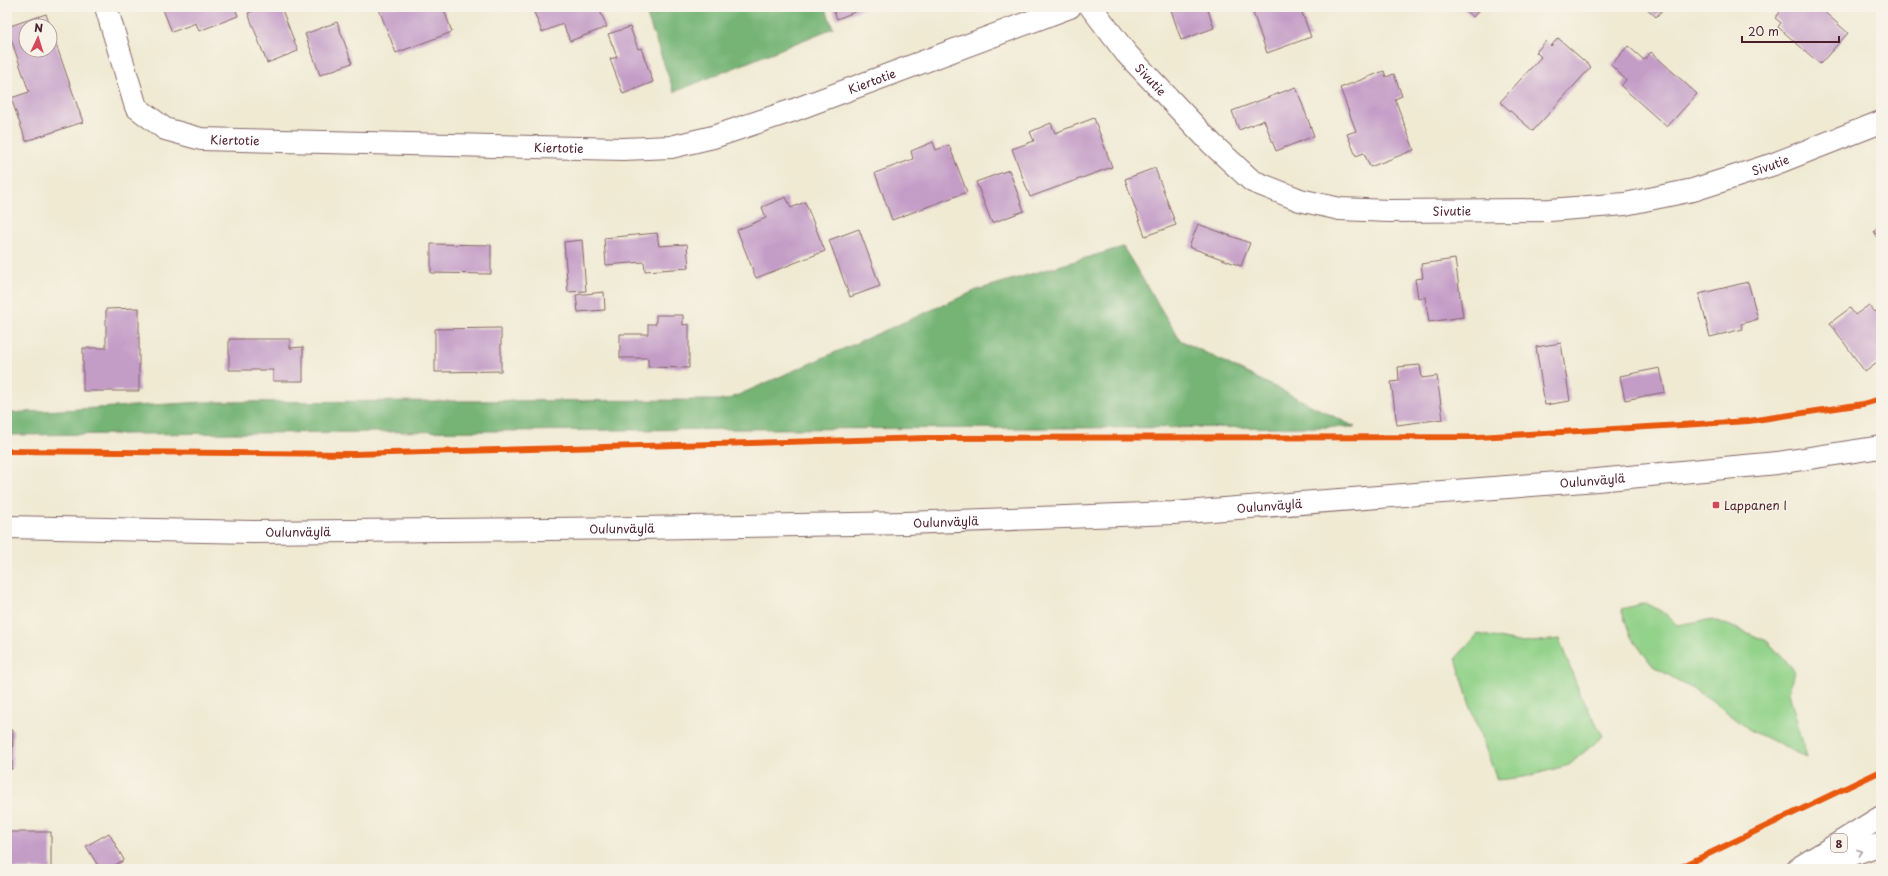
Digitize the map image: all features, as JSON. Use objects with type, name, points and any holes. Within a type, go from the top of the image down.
[{"type":"main road","name":"Kiertotie","points":[[106,7],[136,107],[166,129],[201,139],[623,149],[671,147],[713,137],[802,108],[1070,7]]},
{"type":"main road","name":"Sivutie","points":[[1091,7],[1126,53],[1212,144],[1252,181],[1300,200],[1340,209],[1389,211],[1550,210],[1625,204],[1692,190],[1774,164],[1881,122]]},
{"type":"main road","name":"Oulunväylä","points":[[7,527],[253,532],[639,528],[914,522],[1173,513],[1777,464],[1881,447]]},
{"type":"main road","name":"8","points":[[1797,869],[1881,817]]},
{"type":"main road","name":"8","points":[[1812,869],[1881,844]]},
{"type":"green space","points":[[644,7],[825,7],[833,28],[674,92]]},
{"type":"green space","points":[[1123,247],[1180,340],[1355,427],[739,429],[7,435],[7,413],[206,402],[727,400],[977,290]]},
{"type":"green space","points":[[1646,603],[1666,614],[1677,625],[1713,619],[1767,641],[1794,670],[1789,693],[1807,758],[1750,730],[1710,699],[1653,666],[1631,637],[1621,609]]},
{"type":"green space","points":[[1478,634],[1523,643],[1559,639],[1581,696],[1603,736],[1569,765],[1524,777],[1497,780],[1471,709],[1456,658]]},
{"type":"building","points":[[162,7],[238,7],[235,8],[238,16],[199,31],[196,23],[172,32]]},
{"type":"building","points":[[265,7],[281,7],[298,51],[267,63],[248,13]]},
{"type":"building","points":[[378,7],[443,7],[452,32],[396,53]]},
{"type":"building","points":[[532,7],[609,7],[600,11],[607,27],[570,41],[563,24],[542,32]]},
{"type":"building","points":[[832,7],[867,7],[837,19]]},
{"type":"building","points":[[1179,7],[1207,7],[1214,28],[1181,40],[1171,10]]},
{"type":"building","points":[[1251,7],[1300,7],[1311,37],[1267,53]]},
{"type":"building","points":[[1461,7],[1482,7],[1473,17]]},
{"type":"building","points":[[1645,7],[1665,7],[1656,17]]},
{"type":"building","points":[[1784,7],[1819,7],[1848,33],[1820,64],[1778,27],[1781,23],[1775,18]]},
{"type":"building","points":[[46,14],[47,18],[34,18]]},
{"type":"building","points":[[337,22],[352,63],[320,75],[305,34]]},
{"type":"building","points":[[18,23],[18,58],[58,58],[58,50],[83,122],[26,141],[11,98],[29,92],[7,27]]},
{"type":"building","points":[[630,27],[638,49],[641,48],[653,82],[623,94],[610,59],[617,57],[608,34]]},
{"type":"building","points":[[1558,38],[1591,67],[1533,131],[1500,102],[1541,57],[1536,52],[1546,41],[1551,46]]},
{"type":"building","points":[[1628,46],[1644,60],[1651,52],[1697,94],[1667,127],[1621,86],[1626,80],[1611,65]]},
{"type":"building","points":[[1384,71],[1386,77],[1394,74],[1402,96],[1395,99],[1414,150],[1370,167],[1364,153],[1356,156],[1347,134],[1356,131],[1340,88]]},
{"type":"building","points":[[1296,87],[1314,136],[1276,151],[1264,120],[1239,130],[1232,111]]},
{"type":"building","points":[[1094,118],[1112,167],[1030,197],[1012,149],[1034,141],[1030,132],[1051,123],[1055,133]]},
{"type":"building","points":[[933,142],[936,150],[949,145],[967,192],[892,220],[875,173],[913,159],[911,151]]},
{"type":"building","points":[[1155,168],[1176,225],[1145,236],[1125,179]]},
{"type":"building","points":[[1009,170],[1024,211],[992,223],[976,182]]},
{"type":"building","points":[[786,197],[791,208],[805,202],[825,251],[756,278],[737,230],[766,218],[762,207]]},
{"type":"building","points":[[1198,224],[1250,243],[1241,266],[1189,247]]},
{"type":"building","points":[[1881,227],[1881,244],[1874,231]]},
{"type":"building","points":[[859,229],[880,286],[850,297],[829,240]]},
{"type":"building","points":[[657,233],[659,246],[687,244],[689,268],[645,271],[644,262],[606,265],[604,238]]},
{"type":"building","points":[[582,240],[586,291],[568,292],[564,242]]},
{"type":"building","points":[[431,244],[491,245],[491,274],[431,273]]},
{"type":"building","points":[[1455,259],[1463,317],[1429,322],[1425,297],[1418,298],[1415,279],[1423,278],[1421,264]]},
{"type":"building","points":[[1748,282],[1758,319],[1741,324],[1743,329],[1710,337],[1699,294]]},
{"type":"building","points":[[604,292],[605,310],[578,312],[576,295]]},
{"type":"building","points":[[1869,305],[1875,312],[1881,307],[1881,360],[1865,372],[1830,323],[1850,308],[1855,315]]},
{"type":"building","points":[[139,308],[139,391],[83,391],[83,348],[106,348],[106,309]]},
{"type":"building","points":[[656,315],[683,315],[683,325],[689,324],[689,368],[648,367],[648,358],[620,358],[620,334],[648,334],[648,324],[656,324]]},
{"type":"building","points":[[501,328],[501,371],[435,372],[435,329]]},
{"type":"building","points":[[229,339],[290,339],[290,348],[303,347],[303,381],[273,381],[273,370],[229,370]]},
{"type":"building","points":[[1561,343],[1570,401],[1545,405],[1536,347]]},
{"type":"building","points":[[1420,365],[1422,378],[1437,376],[1443,419],[1397,425],[1391,382],[1399,381],[1398,367]]},
{"type":"building","points":[[1660,368],[1665,392],[1625,400],[1620,376]]},
{"type":"building","points":[[7,730],[13,730],[12,769],[7,769]]},
{"type":"building","points":[[7,832],[51,832],[51,869],[7,869]]},
{"type":"building","points":[[109,833],[124,860],[108,869],[100,869],[86,846]]},
{"type":"cycle path","points":[[7,451],[354,454],[927,438],[1478,437],[1749,421],[1863,404],[1881,399]]},
{"type":"cycle path","points":[[1677,869],[1881,771]]},
{"type":"place","name":"Lappanen I","points":[[1716,505]]}]
